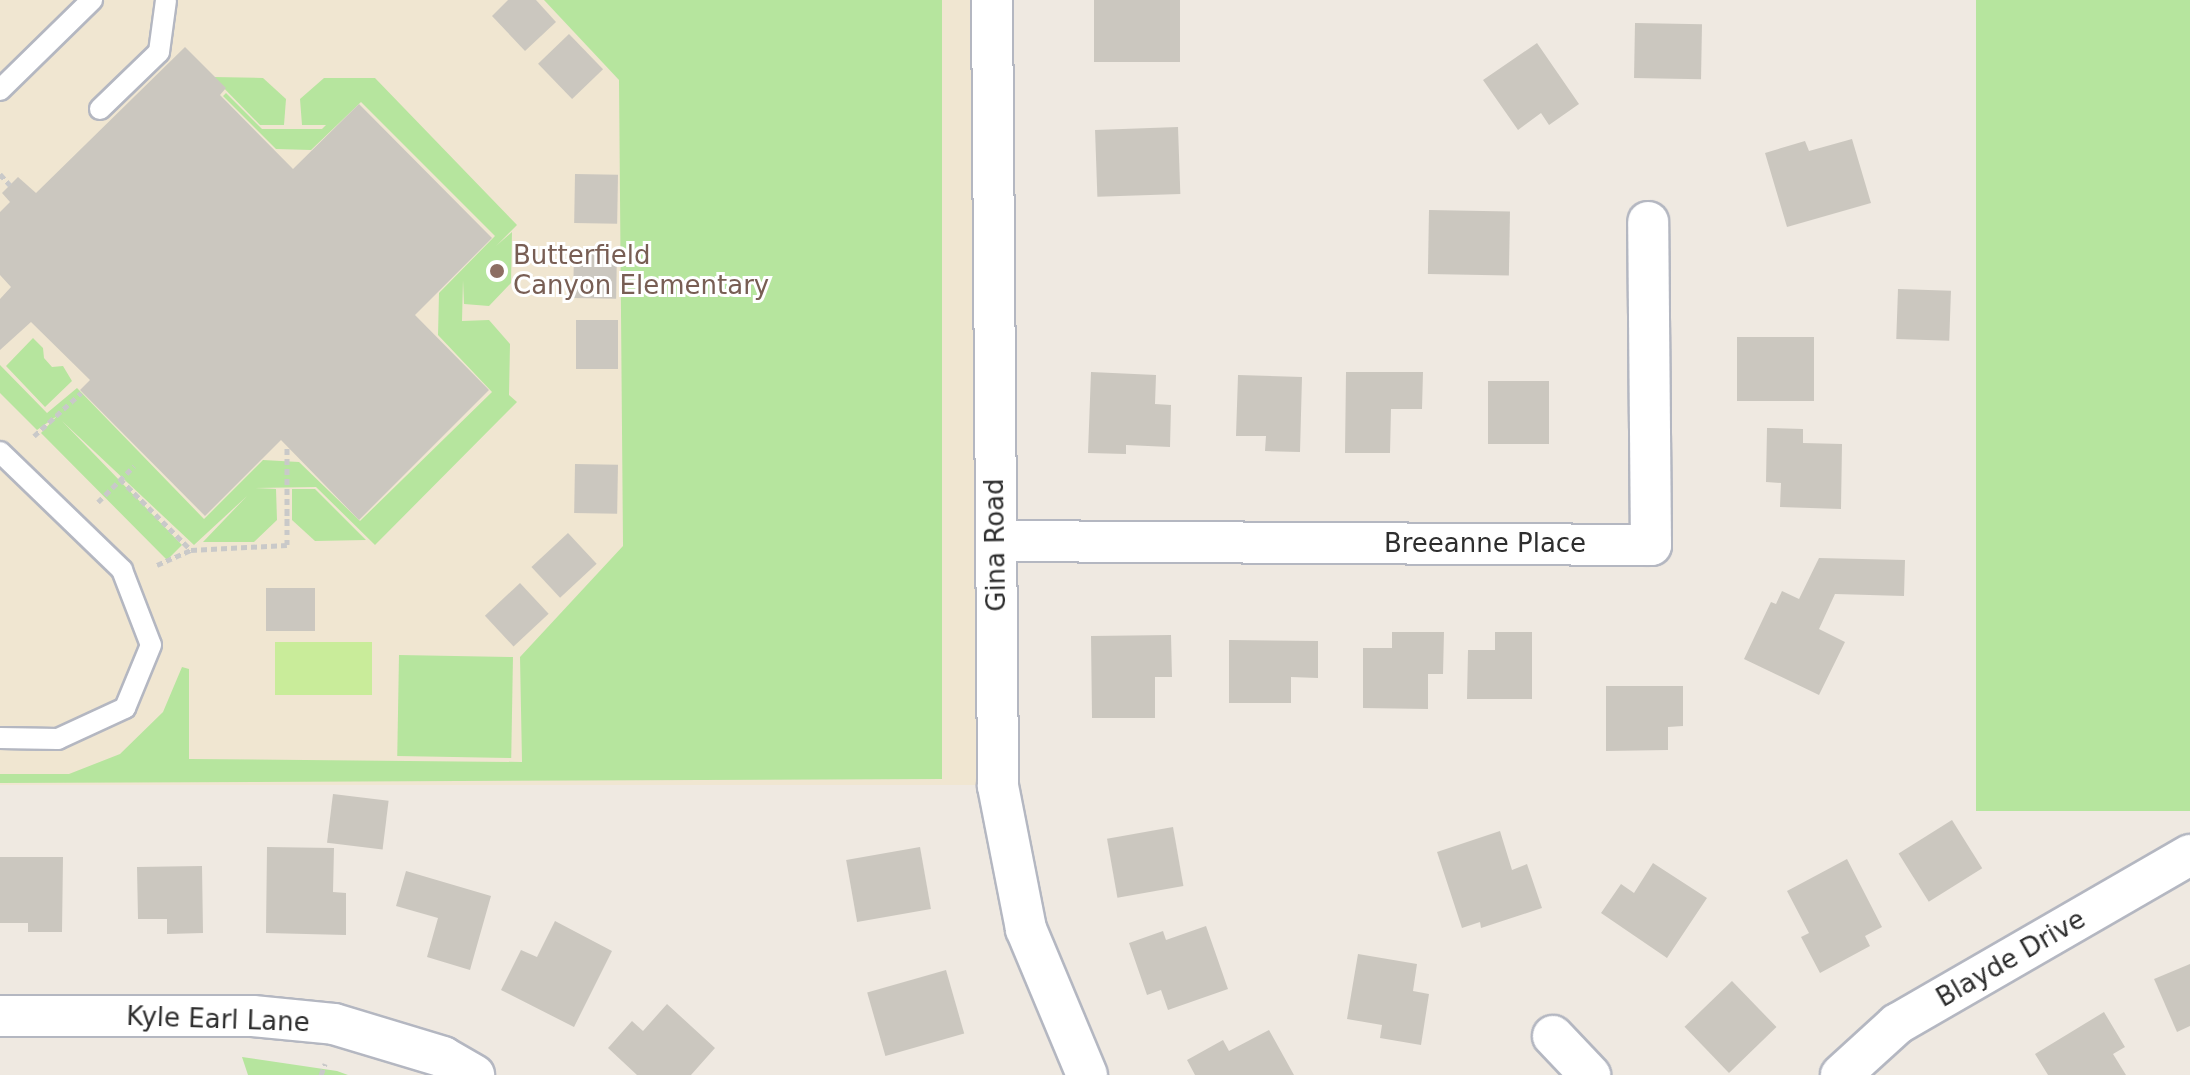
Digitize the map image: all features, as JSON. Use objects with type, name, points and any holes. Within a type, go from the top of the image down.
[{"type":"street","name":"Gina Road","points":[[992,0],[998,786],[1026,929],[1087,1075]]},
{"type":"street","name":"Breeanne Place","points":[[996,541],[1651,545],[1648,222]]},
{"type":"street","name":"Blayde Drive","points":[[1841,1075],[1897,1024],[2190,855]]},
{"type":"street","name":"Kyle Earl Lane","points":[[0,1016],[253,1016],[334,1024],[443,1057],[474,1075]]},
{"type":"street","points":[[1553,1036],[1590,1075]]},
{"type":"lane","points":[[0,90],[92,0]]},
{"type":"lane","points":[[100,109],[159,52],[166,0]]},
{"type":"lane","points":[[0,452],[122,570],[151,645],[125,708],[58,739],[0,738]]},
{"type":"path","points":[[0,174],[10,185]]},
{"type":"path","points":[[34,436],[81,393]]},
{"type":"path","points":[[157,565],[191,550],[287,545],[287,447]]},
{"type":"path","points":[[98,502],[134,466]]},
{"type":"path","points":[[120,479],[191,550]]},
{"type":"path","points":[[321,1075],[325,1064]]},
{"type":"shaded area","name":"Butterfield Canyon Elementary","points":[[0,0],[992,0],[992,785],[0,785]]},
{"type":"green space","points":[[544,0],[942,0],[942,779],[0,783],[0,774],[69,774],[120,754],[163,712],[182,667],[189,669],[189,759],[522,762],[520,657],[623,546],[619,80]]},
{"type":"green space","points":[[1976,0],[2190,0],[2190,811],[1976,811]]},
{"type":"green space","points":[[213,77],[263,78],[286,99],[284,125],[260,125]]},
{"type":"green space","points":[[324,78],[375,78],[517,225],[496,246],[512,232],[511,283],[489,306],[464,304],[463,280],[462,321],[489,320],[510,344],[509,395],[517,402],[375,545],[316,487],[255,488],[276,489],[277,520],[254,542],[203,542],[247,496],[194,545],[62,421],[182,545],[167,560],[41,433],[57,416],[37,430],[0,393],[0,365],[47,413],[77,388],[204,519],[263,460],[299,462],[360,521],[492,392],[438,335],[439,293],[495,236],[361,102],[311,150],[276,149],[223,96],[226,93],[262,129],[322,129],[326,125],[302,125],[300,99]]},
{"type":"green space","points":[[33,338],[43,348],[44,358],[52,367],[63,366],[72,381],[45,407],[6,366]]},
{"type":"green space","points":[[292,489],[315,489],[366,540],[315,541],[292,520]]},
{"type":"green space","points":[[275,642],[372,642],[372,695],[275,695]]},
{"type":"green space","points":[[399,655],[513,657],[511,758],[397,756]]},
{"type":"green space","points":[[242,1057],[337,1071],[348,1075],[248,1075]]},
{"type":"building","points":[[508,0],[536,0],[556,22],[525,51],[492,16]]},
{"type":"building","points":[[1094,0],[1180,0],[1180,62],[1094,62]]},
{"type":"building","points":[[1635,23],[1702,24],[1701,79],[1634,78]]},
{"type":"building","points":[[569,34],[603,69],[572,99],[538,64]]},
{"type":"building","points":[[1537,43],[1579,104],[1549,125],[1541,113],[1518,130],[1483,80]]},
{"type":"building","points":[[185,47],[226,88],[220,95],[293,169],[359,104],[492,238],[415,315],[489,390],[359,520],[281,440],[205,516],[80,390],[90,380],[31,322],[0,350],[0,299],[11,287],[0,275],[0,212],[10,202],[2,193],[18,177],[36,193]]},
{"type":"building","points":[[1178,127],[1180,194],[1097,197],[1095,130]]},
{"type":"building","points":[[1852,139],[1871,203],[1787,227],[1765,153],[1805,141],[1809,151]]},
{"type":"building","points":[[575,174],[618,175],[617,224],[574,223]]},
{"type":"building","points":[[1429,210],[1510,211],[1509,275],[1428,274]]},
{"type":"building","points":[[574,249],[617,250],[616,299],[573,298]]},
{"type":"building","points":[[1898,289],[1951,291],[1949,341],[1896,339]]},
{"type":"building","points":[[576,320],[618,320],[618,369],[576,369]]},
{"type":"building","points":[[1737,337],[1814,337],[1814,401],[1737,401]]},
{"type":"building","points":[[1091,372],[1156,375],[1155,404],[1171,405],[1170,447],[1126,445],[1126,454],[1088,453]]},
{"type":"building","points":[[1346,372],[1423,372],[1422,409],[1391,409],[1390,453],[1345,453]]},
{"type":"building","points":[[1238,375],[1302,377],[1300,452],[1265,451],[1266,436],[1236,436]]},
{"type":"building","points":[[1488,381],[1549,381],[1549,444],[1488,444]]},
{"type":"building","points":[[1767,428],[1803,429],[1803,443],[1842,444],[1841,509],[1780,507],[1781,483],[1766,482]]},
{"type":"building","points":[[575,464],[618,465],[617,514],[574,513]]},
{"type":"building","points":[[568,533],[597,564],[560,598],[531,567]]},
{"type":"building","points":[[1819,558],[1905,560],[1904,596],[1835,594],[1819,629],[1845,642],[1819,695],[1744,659],[1771,602],[1776,604],[1782,591],[1799,599]]},
{"type":"building","points":[[520,583],[549,614],[514,646],[485,616]]},
{"type":"building","points":[[266,588],[315,588],[315,631],[266,631]]},
{"type":"building","points":[[1392,632],[1444,632],[1443,674],[1428,674],[1428,709],[1363,708],[1363,648],[1392,648]]},
{"type":"building","points":[[1495,632],[1532,632],[1532,699],[1467,699],[1468,650],[1495,650]]},
{"type":"building","points":[[1171,635],[1172,677],[1155,677],[1155,718],[1092,718],[1091,636]]},
{"type":"building","points":[[1229,640],[1318,641],[1318,678],[1291,677],[1291,703],[1229,703]]},
{"type":"building","points":[[1606,686],[1683,686],[1683,726],[1668,727],[1668,750],[1606,751]]},
{"type":"building","points":[[333,794],[389,801],[383,849],[327,843]]},
{"type":"building","points":[[1952,820],[1982,868],[1929,902],[1899,853]]},
{"type":"building","points":[[1173,827],[1183,886],[1117,898],[1107,839]]},
{"type":"building","points":[[1500,831],[1512,870],[1527,864],[1542,908],[1481,928],[1480,922],[1462,928],[1437,852]]},
{"type":"building","points":[[267,847],[334,848],[333,892],[346,893],[346,935],[266,933]]},
{"type":"building","points":[[920,847],[931,909],[857,922],[846,860]]},
{"type":"building","points":[[0,857],[63,857],[62,932],[28,932],[28,923],[0,923]]},
{"type":"building","points":[[1847,859],[1882,927],[1865,936],[1870,946],[1820,973],[1801,937],[1809,933],[1787,891]]},
{"type":"building","points":[[1653,863],[1707,898],[1667,958],[1601,913],[1621,884],[1634,893]]},
{"type":"building","points":[[202,866],[203,933],[167,934],[167,919],[138,919],[137,867]]},
{"type":"building","points":[[406,871],[491,896],[470,970],[427,957],[438,918],[396,906]]},
{"type":"building","points":[[555,921],[612,951],[574,1027],[501,990],[521,950],[537,957]]},
{"type":"building","points":[[1206,926],[1228,989],[1168,1010],[1161,990],[1147,995],[1129,943],[1163,931],[1166,940]]},
{"type":"building","points":[[1358,954],[1417,964],[1413,991],[1429,994],[1421,1045],[1380,1038],[1382,1025],[1347,1019]]},
{"type":"building","points":[[2190,964],[2190,1026],[2177,1032],[2154,979]]},
{"type":"building","points":[[946,970],[964,1033],[885,1056],[867,993]]},
{"type":"building","points":[[1732,981],[1776,1027],[1729,1073],[1685,1027]]},
{"type":"building","points":[[667,1004],[715,1048],[691,1075],[637,1075],[608,1048],[632,1021],[643,1031]]},
{"type":"building","points":[[2104,1012],[2125,1047],[2113,1054],[2126,1075],[2048,1075],[2035,1054]]},
{"type":"building","points":[[1269,1030],[1294,1075],[1195,1075],[1187,1060],[1223,1040],[1229,1051]]},
{"type":"place","name":"Butterfield Canyon Elementary","points":[[497,271]]}]
